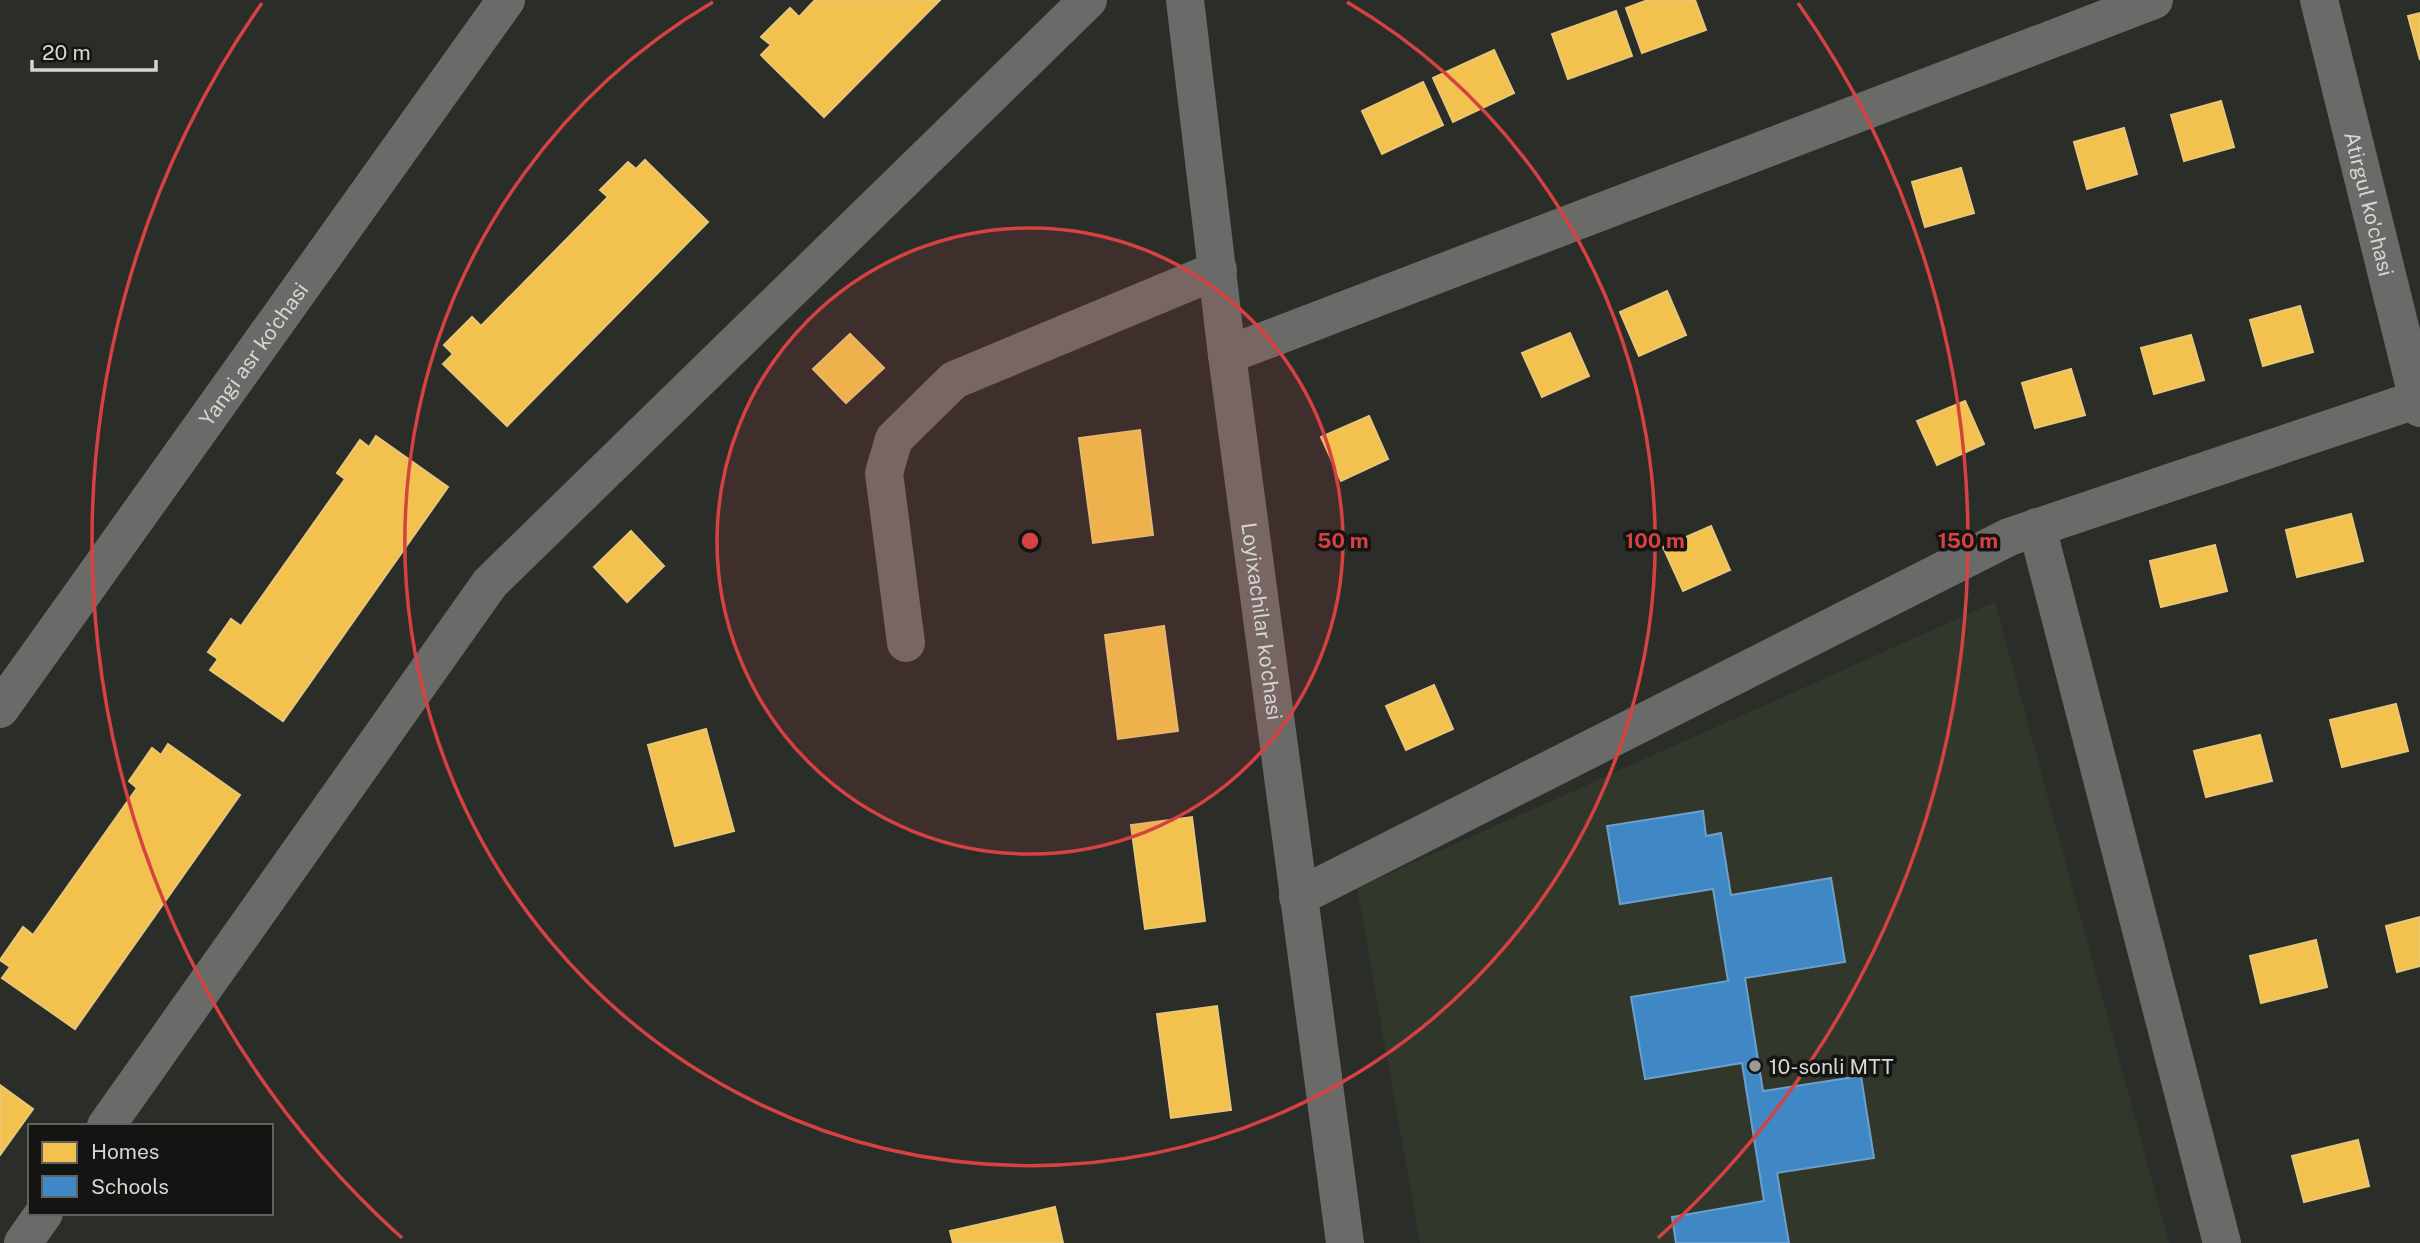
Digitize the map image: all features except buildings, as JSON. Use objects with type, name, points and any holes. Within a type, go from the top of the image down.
[{"type":"street","name":"Yangi asr ko'chasi","points":[[0,709],[506,0]]},
{"type":"street","points":[[107,1124],[490,583],[1088,0]]},
{"type":"street","name":"Loyixachilar ko'chasi","points":[[1185,0],[1227,355],[1345,1243]]},
{"type":"street","points":[[1227,355],[2154,0]]},
{"type":"street","name":"Atirgul ko'chasi","points":[[2319,0],[2419,403]]},
{"type":"street","points":[[906,643],[884,473],[894,439],[954,380],[1217,271]]},
{"type":"street","points":[[1298,897],[2009,537],[2419,403]]},
{"type":"street","points":[[2037,527],[2222,1243]]},
{"type":"street","points":[[23,1243],[43,1215]]},
{"type":"shaded area","name":"10-sonli MTT","points":[[1995,602],[2169,1243],[1420,1243],[1357,888]]},
{"type":"place","name":"10-sonli MTT","points":[[1755,1066]]}]
